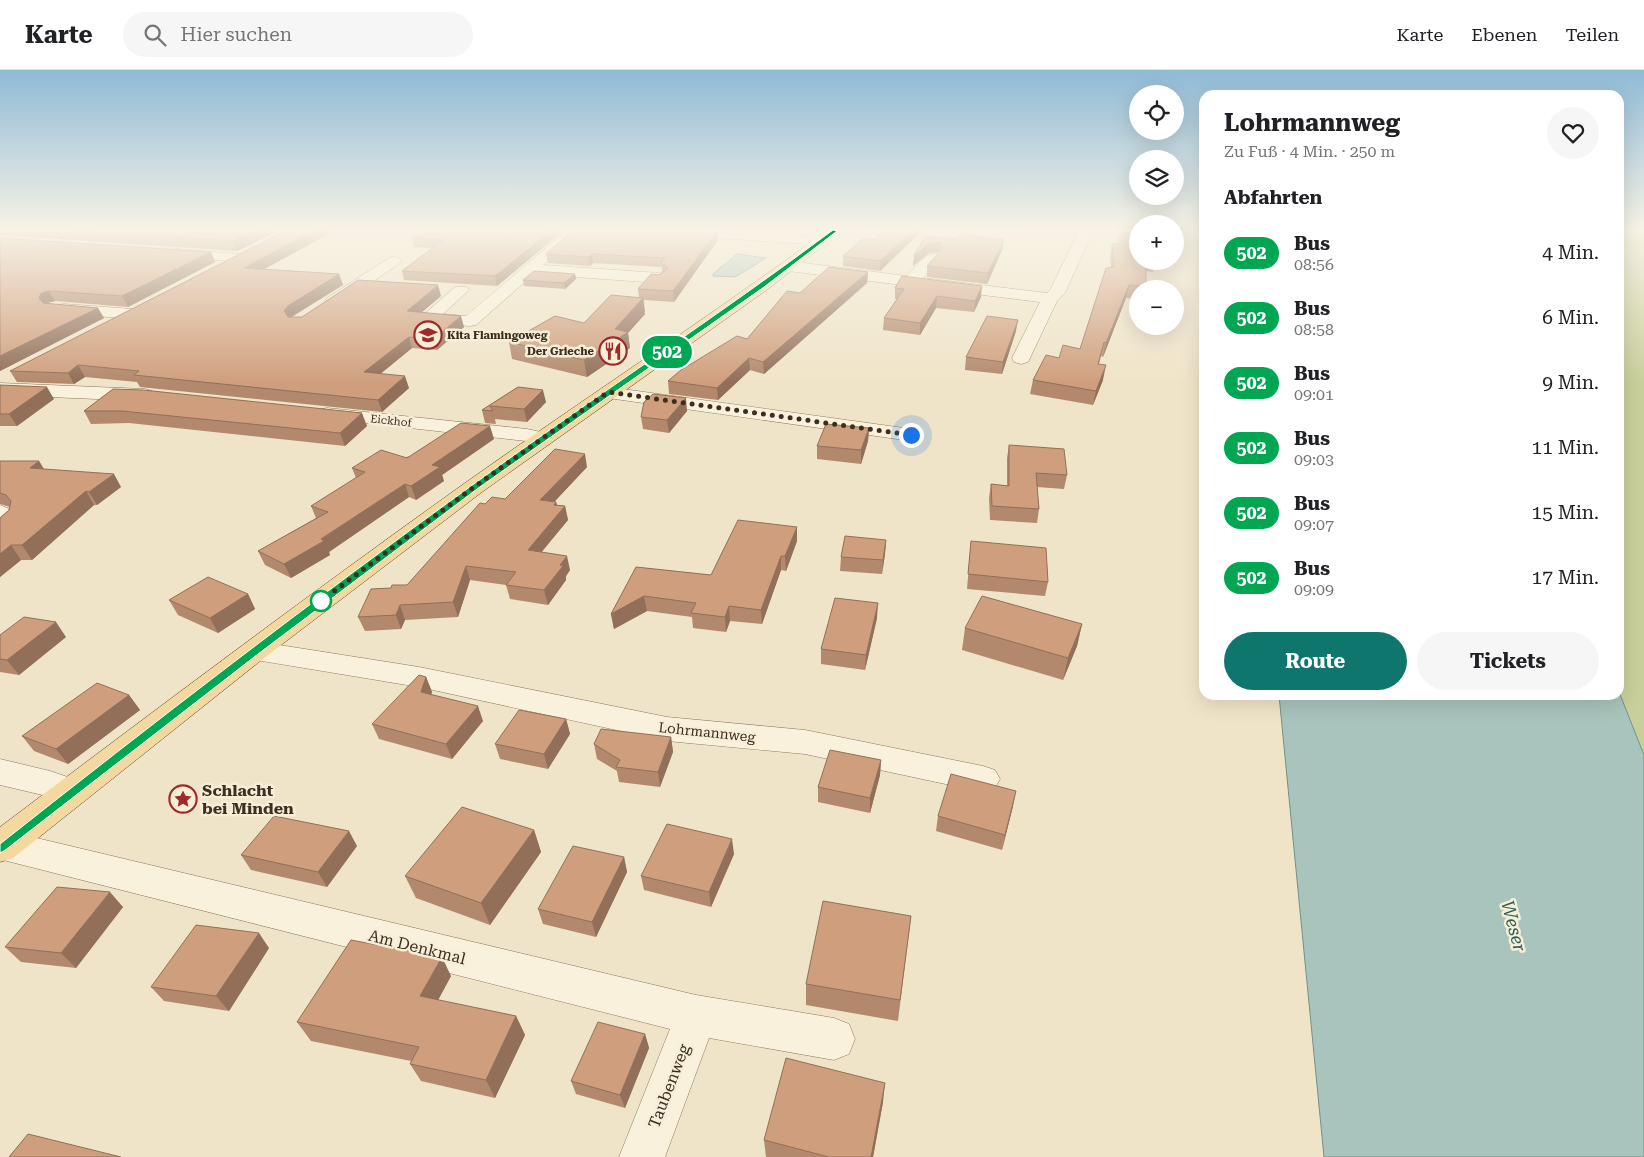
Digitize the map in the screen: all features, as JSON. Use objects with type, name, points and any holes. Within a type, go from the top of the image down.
[{"type":"main road","points":[[2,846],[254,651],[542,439],[766,282]]},
{"type":"street","points":[[321,308],[362,282]]},
{"type":"street","points":[[461,290],[428,318],[470,321],[516,282]]},
{"type":"street","points":[[910,282],[1050,298]]},
{"type":"street","points":[[1021,358],[1050,298],[1057,293],[1062,282]]},
{"type":"street","points":[[358,284],[386,286]]},
{"type":"street","points":[[442,289],[503,293]]},
{"type":"street","points":[[106,327],[150,305]]},
{"type":"street","points":[[55,308],[133,314]]},
{"type":"street","points":[[0,381],[18,372]]},
{"type":"street","points":[[0,389],[160,396]]},
{"type":"street","points":[[608,392],[911,435]]},
{"type":"street","name":"Eickhof","points":[[309,412],[527,435],[542,439]]},
{"type":"street","points":[[0,512],[7,516],[6,521],[0,526]]},
{"type":"street","name":"Lohrmannweg","points":[[254,651],[419,677],[667,729],[805,742],[983,780]]},
{"type":"street","points":[[0,772],[50,784],[73,792]]},
{"type":"street","name":"Am Denkmal","points":[[2,846],[696,1015],[834,1039]]},
{"type":"street","name":"Taubenweg","points":[[642,1157],[696,1015]]},
{"type":"green space","points":[[1624,282],[1644,282],[1644,755],[1622,700],[1624,700]]},
{"type":"water","name":"Weser","points":[[1279,700],[1622,700],[1644,755],[1644,1157],[1324,1157]]},
{"type":"building","points":[[0,282],[151,282],[122,296],[49,291],[41,293],[39,298],[43,303],[98,308],[0,356]]},
{"type":"building","points":[[185,282],[327,282],[288,306],[284,311],[288,317],[302,317],[355,282],[438,285],[407,311],[461,316],[434,339],[409,337],[364,372],[405,376],[378,400],[134,375],[139,371],[78,365],[68,373],[10,371]]},
{"type":"building","points":[[644,282],[680,282],[673,291],[638,289]]},
{"type":"building","points":[[813,282],[857,282],[763,362],[749,358],[717,388],[668,381],[681,370],[737,336],[747,339],[787,291],[800,293]]},
{"type":"building","points":[[899,282],[948,282],[982,286],[975,301],[937,296],[920,323],[884,318],[904,289],[895,288]]},
{"type":"building","points":[[1102,282],[1129,282],[1106,343],[1104,342],[1098,364],[1106,365],[1096,391],[1033,380],[1046,355],[1059,358],[1063,345],[1080,349]]},
{"type":"building","points":[[611,295],[643,298],[615,329],[628,332],[584,360],[509,342],[555,316],[584,323]]},
{"type":"building","points":[[987,316],[1018,320],[1003,362],[966,357]]},
{"type":"building","points":[[0,385],[47,387],[9,414],[0,414]]},
{"type":"building","points":[[518,387],[543,390],[524,409],[490,406],[493,411],[482,410]]},
{"type":"building","points":[[113,389],[143,390],[362,413],[340,433],[122,411],[84,411]]},
{"type":"building","points":[[653,394],[686,398],[667,420],[641,417],[644,402]]},
{"type":"building","points":[[461,423],[490,426],[432,465],[440,467],[411,486],[405,484],[321,539],[324,541],[284,564],[258,551],[328,512],[311,506],[365,472],[352,468],[381,450],[407,458]]},
{"type":"building","points":[[826,424],[869,428],[861,450],[817,446]]},
{"type":"building","points":[[1009,445],[1064,449],[1067,475],[1036,473],[1039,509],[992,506],[991,484],[1009,486]]},
{"type":"building","points":[[555,449],[585,454],[540,500],[556,502],[554,505],[565,506],[528,550],[567,556],[560,565],[563,566],[544,590],[506,585],[516,572],[466,566],[453,602],[400,605],[396,615],[358,617],[371,589],[391,588],[392,585],[407,585],[480,503],[485,504],[492,497],[505,499]]},
{"type":"building","points":[[0,461],[39,461],[30,468],[114,474],[89,492],[86,491],[22,545],[11,545],[0,554],[0,518],[9,510],[11,501],[6,495],[0,493]]},
{"type":"building","points":[[738,520],[797,527],[785,556],[781,556],[761,610],[729,606],[725,617],[691,613],[696,603],[644,596],[611,614],[636,567],[711,575]]},
{"type":"building","points":[[845,536],[886,540],[883,560],[841,557]]},
{"type":"building","points":[[971,541],[1046,548],[1048,582],[968,574]]},
{"type":"building","points":[[208,577],[248,594],[210,618],[169,600]]},
{"type":"building","points":[[982,596],[1082,624],[1068,658],[965,628]]},
{"type":"building","points":[[835,598],[878,603],[866,655],[821,649]]},
{"type":"building","points":[[24,617],[56,622],[7,660],[0,659],[0,635]]},
{"type":"building","points":[[419,675],[426,677],[421,692],[478,706],[446,744],[372,724]]},
{"type":"building","points":[[97,683],[129,695],[56,749],[22,736]]},
{"type":"building","points":[[519,710],[566,719],[544,754],[495,744]]},
{"type":"building","points":[[601,729],[671,737],[658,772],[616,767],[620,760],[594,744]]},
{"type":"building","points":[[830,750],[881,760],[870,798],[818,787]]},
{"type":"building","points":[[951,774],[1016,791],[1005,835],[938,816]]},
{"type":"building","points":[[462,807],[534,830],[481,903],[405,876]]},
{"type":"building","points":[[274,816],[349,831],[318,872],[241,855]]},
{"type":"building","points":[[667,824],[732,839],[709,892],[641,876]]},
{"type":"building","points":[[573,846],[624,857],[592,922],[538,909]]},
{"type":"building","points":[[57,887],[110,892],[61,953],[5,947]]},
{"type":"building","points":[[823,901],[911,916],[900,1000],[806,984]]},
{"type":"building","points":[[196,925],[259,933],[216,996],[151,987]]},
{"type":"building","points":[[351,940],[442,957],[420,996],[516,1016],[486,1080],[410,1064],[419,1047],[297,1022]]},
{"type":"building","points":[[598,1022],[645,1034],[620,1095],[571,1081]]},
{"type":"building","points":[[786,1058],[885,1083],[871,1157],[829,1157],[764,1140]]},
{"type":"building","points":[[28,1134],[121,1157],[9,1157]]},
{"type":"bus line","name":"502","points":[[0,847],[254,651],[474,487],[768,282]]},
{"type":"place","name":"Kita Flamingoweg","points":[[428,335]]},
{"type":"place","name":"Der Grieche","points":[[613,351]]},
{"type":"place","name":"Schlacht bei Minden","points":[[183,799]]},
{"type":"route","points":[[321,601],[317,604],[474,487],[608,392],[911,435]]}]
